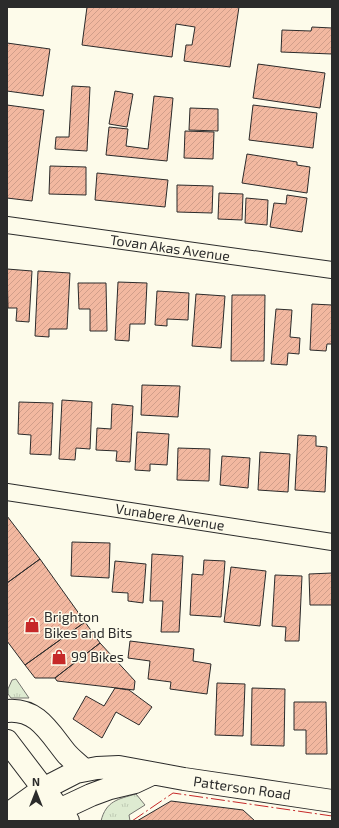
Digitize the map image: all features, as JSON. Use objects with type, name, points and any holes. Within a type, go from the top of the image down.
[{"type":"main road","points":[[7,711],[22,711],[35,718],[52,734],[69,756],[84,770]]},
{"type":"main road","points":[[7,741],[64,816]]},
{"type":"main road","name":"Patterson Road","points":[[17,812],[43,789],[66,776],[84,770],[103,767],[119,767],[152,774],[332,801]]},
{"type":"main road","points":[[17,812],[64,816],[91,795],[110,788],[135,782],[152,774]]},
{"type":"street","name":"Tovan Akas Avenue","points":[[7,225],[332,270]]},
{"type":"street","name":"Vunabere Avenue","points":[[7,492],[332,542]]},
{"type":"green space","points":[[16,679],[29,698],[11,698],[8,694],[8,689],[12,680]]},
{"type":"green space","points":[[136,794],[145,805],[129,815],[130,821],[101,821],[103,814],[110,805],[118,799]]},
{"type":"building","points":[[87,7],[239,7],[230,67],[184,61],[186,45],[192,45],[195,27],[176,24],[172,57],[82,45]]},
{"type":"building","points":[[312,27],[332,28],[332,54],[281,52],[282,30],[311,31]]},
{"type":"building","points":[[7,43],[50,49],[43,96],[7,91]]},
{"type":"building","points":[[258,64],[325,73],[320,108],[253,98]]},
{"type":"building","points":[[72,86],[90,87],[87,151],[55,149],[56,137],[69,137]]},
{"type":"building","points":[[115,91],[133,94],[127,127],[109,124]]},
{"type":"building","points":[[154,96],[173,98],[167,161],[106,155],[109,127],[128,129],[126,146],[148,149]]},
{"type":"building","points":[[7,105],[44,110],[32,201],[7,198]]},
{"type":"building","points":[[253,105],[317,113],[313,148],[249,140]]},
{"type":"building","points":[[190,108],[218,109],[218,131],[189,130]]},
{"type":"building","points":[[185,131],[214,132],[213,159],[184,158]]},
{"type":"building","points":[[247,154],[297,162],[297,165],[310,167],[307,193],[242,183]]},
{"type":"building","points":[[50,166],[86,167],[86,195],[49,194]]},
{"type":"building","points":[[97,173],[168,180],[165,207],[95,200]]},
{"type":"building","points":[[177,185],[213,186],[212,213],[177,212]]},
{"type":"building","points":[[219,193],[243,194],[242,220],[218,219]]},
{"type":"building","points":[[287,195],[307,198],[302,232],[270,227],[274,203],[286,204]]},
{"type":"building","points":[[246,198],[268,200],[267,225],[245,223]]},
{"type":"building","points":[[7,269],[32,271],[29,322],[16,321],[17,308],[8,308]]},
{"type":"building","points":[[38,271],[70,273],[67,329],[49,329],[49,337],[35,336]]},
{"type":"building","points":[[118,282],[147,283],[145,324],[130,324],[129,341],[115,340]]},
{"type":"building","points":[[78,283],[106,283],[107,331],[90,331],[90,309],[79,309]]},
{"type":"building","points":[[157,291],[189,293],[188,320],[167,319],[167,326],[155,325]]},
{"type":"building","points":[[196,294],[225,296],[221,348],[192,346]]},
{"type":"building","points":[[232,295],[265,295],[264,361],[231,361]]},
{"type":"building","points":[[312,304],[332,305],[332,344],[327,344],[326,351],[310,350]]},
{"type":"building","points":[[276,309],[292,310],[290,337],[300,338],[299,354],[288,353],[287,365],[271,364]]},
{"type":"building","points":[[142,385],[180,386],[178,417],[141,415]]},
{"type":"building","points":[[62,400],[92,402],[90,449],[76,448],[75,460],[59,459]]},
{"type":"building","points":[[19,402],[53,403],[51,455],[30,454],[31,435],[18,434]]},
{"type":"building","points":[[112,404],[133,406],[130,462],[116,461],[117,451],[96,450],[97,428],[111,429]]},
{"type":"building","points":[[137,432],[169,434],[167,465],[150,464],[150,471],[135,470]]},
{"type":"building","points":[[298,435],[316,436],[316,446],[327,447],[325,492],[295,490]]},
{"type":"building","points":[[178,448],[210,449],[209,481],[177,480]]},
{"type":"building","points":[[260,452],[290,454],[288,492],[258,490]]},
{"type":"building","points":[[222,456],[250,458],[248,488],[220,485]]},
{"type":"building","points":[[7,516],[40,559],[7,583]]},
{"type":"building","points":[[72,542],[110,543],[109,578],[71,576]]},
{"type":"building","points":[[152,554],[183,556],[179,632],[161,632],[163,601],[150,601]]},
{"type":"building","points":[[40,559],[85,622],[25,665],[7,641],[7,583]]},
{"type":"building","points":[[204,560],[225,561],[221,617],[190,615],[192,574],[203,575]]},
{"type":"building","points":[[115,561],[146,564],[143,603],[128,601],[128,593],[112,592]]},
{"type":"building","points":[[231,567],[266,571],[260,626],[224,622]]},
{"type":"building","points":[[332,573],[332,605],[310,605],[309,574]]},
{"type":"building","points":[[275,575],[302,576],[299,641],[285,641],[286,627],[272,626]]},
{"type":"building","points":[[85,622],[100,643],[55,678],[35,678],[25,665]]},
{"type":"building","points":[[130,641],[194,649],[193,661],[211,664],[207,694],[170,689],[171,682],[148,679],[150,661],[128,658]]},
{"type":"building","points":[[100,643],[135,681],[134,690],[57,681],[55,678]]},
{"type":"building","points":[[217,683],[245,684],[243,736],[215,735]]},
{"type":"building","points":[[115,688],[129,690],[152,707],[139,725],[116,712],[102,738],[73,719],[86,696],[104,706]]},
{"type":"building","points":[[252,688],[285,689],[284,746],[251,745]]},
{"type":"building","points":[[294,702],[326,702],[327,754],[306,754],[306,730],[294,730]]},
{"type":"building","points":[[171,801],[243,810],[255,821],[137,821]]},
{"type":"power","points":[[132,821],[173,793],[332,816]]},
{"type":"place","name":"Brighton Bikes and Bits","points":[[32,625]]},
{"type":"place","name":"99 Bikes","points":[[59,657]]}]
